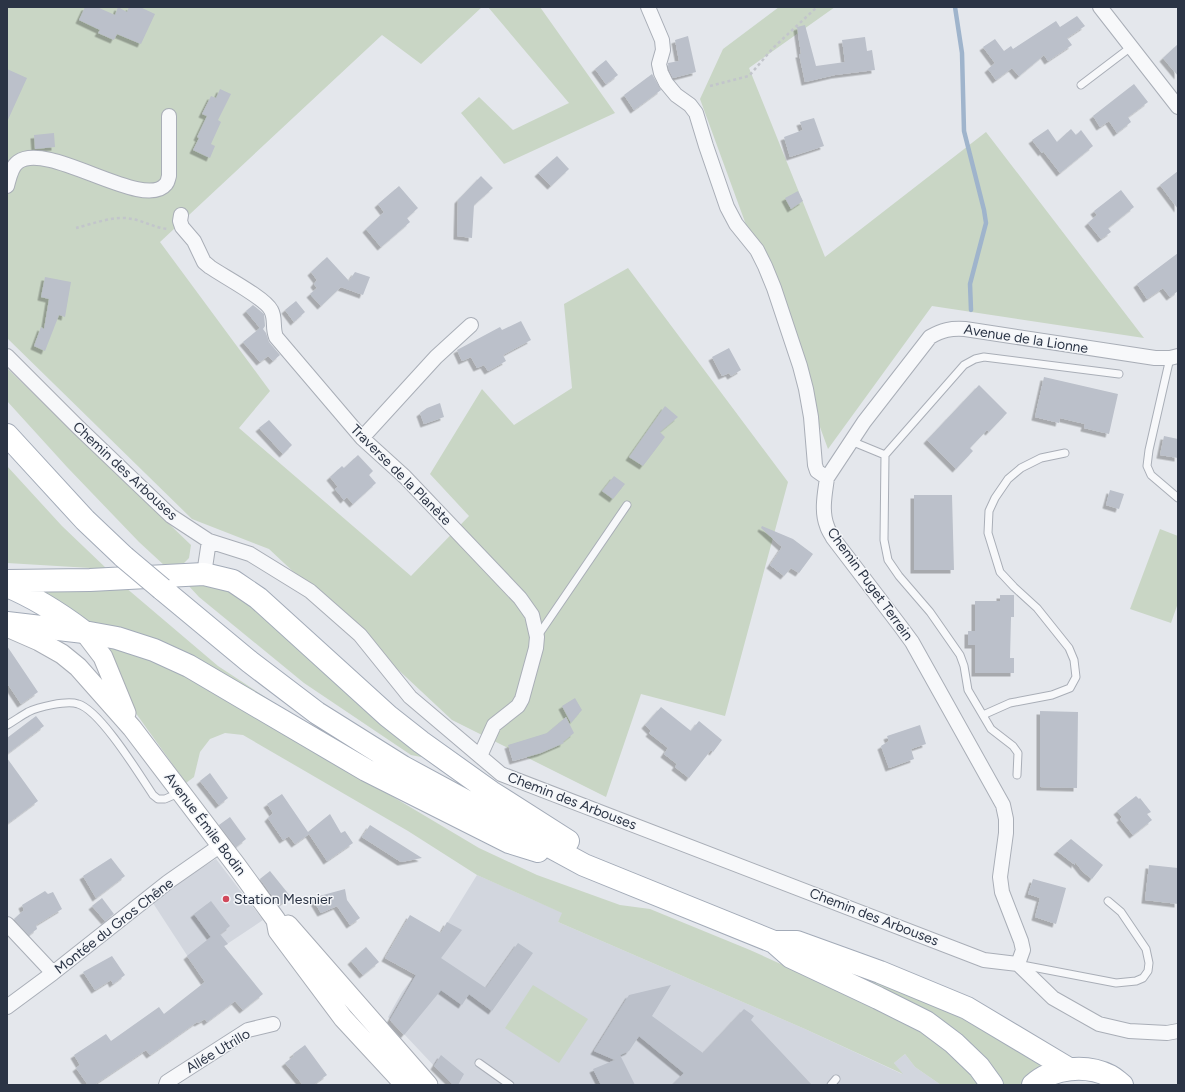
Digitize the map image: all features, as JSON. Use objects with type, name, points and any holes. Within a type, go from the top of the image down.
[{"type":"main road","points":[[7,435],[86,520],[124,557],[250,662],[316,713],[403,767],[584,865]]},
{"type":"main road","points":[[7,581],[90,580],[204,574],[233,581],[258,598],[388,716],[421,742],[491,792],[643,889]]},
{"type":"main road","points":[[7,586],[55,610],[84,632]]},
{"type":"main road","points":[[7,623],[84,632],[117,638],[154,650],[189,666],[366,770],[509,842],[584,865],[774,942],[791,957],[926,1022],[954,1043],[979,1067],[992,1085]]},
{"type":"main road","points":[[774,942],[797,942],[880,972],[967,1008],[1069,1069]]},
{"type":"main road","points":[[1033,1085],[1053,1073],[1069,1069],[1090,1070],[1110,1076],[1122,1085]]},
{"type":"street","points":[[648,7],[662,40],[663,50],[659,64],[661,73],[666,84],[676,95],[690,105],[696,113],[706,146],[736,224],[757,250],[765,266],[806,389],[811,417],[814,465],[817,471],[827,478]]},
{"type":"street","points":[[1100,7],[1178,106]]},
{"type":"street","points":[[7,186],[12,171],[18,162],[27,158],[39,158],[59,162],[134,189],[150,191],[160,189],[167,184],[169,176],[169,116]]},
{"type":"street","name":"Traverse de la Planète","points":[[182,221],[204,262],[262,300],[270,309],[274,318],[273,330],[276,337],[362,438],[405,477],[520,598],[532,615],[537,637],[536,648],[522,699],[518,706],[494,725],[480,756]]},
{"type":"street","points":[[362,438],[436,357],[471,325]]},
{"type":"street","name":"Avenue de la Lionne","points":[[827,478],[864,422],[930,337],[945,330],[954,328],[965,329],[1155,358],[1174,357]]},
{"type":"street","name":"Chemin des Arbouses","points":[[7,356],[78,427],[171,516],[209,541],[250,554],[310,591],[360,635],[410,697],[501,774],[984,960],[1018,964]]},
{"type":"street","name":"Chemin Puget Terrein","points":[[827,478],[824,495],[824,516],[833,538],[912,642],[1003,805],[1006,819],[1006,833],[1000,877],[1002,892],[1023,950],[1018,964]]},
{"type":"street","points":[[204,574],[209,541]]},
{"type":"street","name":"Avenue Émile Bodin","points":[[7,627],[39,641],[62,654],[78,667],[132,728],[276,920],[278,931],[343,1018],[405,1085]]},
{"type":"street","name":"Avenue Émile Bodin","points":[[84,632],[102,657],[132,728]]},
{"type":"street","name":"Montée du Gros Chêne","points":[[7,1007],[53,973],[168,882],[221,845]]},
{"type":"street","name":"Avenue Émile Bodin","points":[[276,920],[284,921],[428,1085]]},
{"type":"street","points":[[7,924],[53,973]]},
{"type":"street","points":[[1018,964],[1054,998],[1099,1024],[1129,1031],[1167,1033],[1178,1031]]},
{"type":"street","name":"Allée Utrillo","points":[[166,1085],[167,1082],[248,1030],[273,1024]]},
{"type":"lane","points":[[1081,85],[1131,47]]},
{"type":"lane","points":[[1017,775],[1018,753],[1013,746],[991,729],[968,690],[964,666],[960,655],[930,612],[899,576],[888,560],[884,540],[885,455],[964,365],[975,359],[984,357],[1119,374]]},
{"type":"lane","points":[[1174,357],[1149,450],[1147,466],[1151,475],[1178,498]]},
{"type":"lane","points":[[851,441],[885,455]]},
{"type":"lane","points":[[983,715],[1010,703],[1052,695],[1070,688],[1076,677],[1074,660],[1069,648],[1037,608],[1000,572],[988,533],[988,511],[1008,479],[1021,468],[1041,458],[1065,453]]},
{"type":"lane","points":[[537,637],[628,505]]},
{"type":"lane","points":[[7,725],[27,712],[35,709],[66,702],[78,703],[89,708],[108,729],[153,795],[158,799],[165,799],[181,792]]},
{"type":"lane","points":[[1018,964],[1116,983],[1136,981],[1144,978],[1150,963],[1146,949],[1121,912],[1108,901]]},
{"type":"lane","points":[[479,1063],[510,1085]]},
{"type":"lane","points":[[831,1085],[836,1079]]},
{"type":"path","points":[[710,86],[750,76],[773,48],[817,7]]},
{"type":"path","points":[[76,228],[123,218],[168,229],[182,221]]},
{"type":"shaded area","points":[[216,859],[263,920],[194,966],[151,900]]},
{"type":"shaded area","points":[[477,875],[563,913],[558,922],[805,1029],[902,1074],[894,1063],[905,1054],[915,1067],[941,1085],[452,1085],[388,1017],[402,992],[417,972]]},
{"type":"green space","points":[[7,7],[482,7],[421,64],[382,35],[160,242],[270,391],[239,428],[411,576],[469,516],[430,474],[482,389],[514,425],[572,388],[564,304],[628,268],[788,482],[725,716],[641,694],[606,797],[452,720],[269,549],[192,519],[7,338]]},
{"type":"green space","points":[[488,7],[540,7],[615,113],[504,164],[461,113],[479,97],[513,130],[569,103]]},
{"type":"green space","points":[[779,7],[835,7],[749,68],[825,257],[986,132],[1144,338],[932,306],[828,449],[700,99],[723,49]]},
{"type":"green space","points":[[7,368],[191,545],[189,558],[184,563],[165,566],[139,542],[67,467],[7,401]]},
{"type":"green space","points":[[7,466],[62,526],[107,569],[7,563]]},
{"type":"green space","points":[[1160,529],[1178,536],[1178,603],[1171,623],[1130,609]]},
{"type":"green space","points":[[199,582],[238,592],[418,749],[421,757],[411,755],[304,683],[199,597],[187,584]]},
{"type":"green space","points":[[25,585],[125,587],[218,666],[271,701],[273,705],[85,625]]},
{"type":"green space","points":[[106,646],[149,659],[186,677],[321,754],[479,848],[537,875],[620,905],[650,909],[750,950],[906,1021],[939,1041],[982,1085],[941,1085],[915,1067],[905,1054],[894,1063],[903,1074],[805,1029],[558,922],[562,913],[477,875],[408,831],[243,735],[225,733],[210,739],[200,752],[194,777],[186,783],[135,712]]},
{"type":"green space","points":[[826,962],[942,1007],[990,1030],[1044,1065],[1021,1085],[1002,1085]]},
{"type":"green space","points":[[533,985],[588,1019],[559,1063],[505,1028]]},
{"type":"building","points":[[85,7],[97,7],[115,15],[118,7],[127,12],[129,7],[140,7],[155,14],[141,44],[117,34],[114,40],[98,33],[100,30],[79,20]]},
{"type":"building","points":[[1077,16],[1085,26],[1067,38],[1072,45],[1048,61],[1044,55],[1019,76],[1012,68],[996,80],[988,69],[995,63],[983,47],[995,39],[1004,51],[1011,46],[1013,49],[1056,21],[1060,27]]},
{"type":"building","points":[[805,25],[816,66],[845,62],[842,40],[865,37],[867,51],[872,50],[875,70],[835,75],[805,82],[799,54],[801,54],[797,27]]},
{"type":"building","points":[[688,36],[696,72],[673,78],[669,70],[668,63],[679,61],[675,40]]},
{"type":"building","points":[[1178,44],[1178,76],[1163,58]]},
{"type":"building","points":[[606,60],[618,75],[606,84],[595,69]]},
{"type":"building","points":[[7,69],[27,78],[7,122]]},
{"type":"building","points":[[652,74],[661,90],[634,110],[624,95]]},
{"type":"building","points":[[1134,84],[1148,102],[1128,117],[1131,122],[1117,133],[1109,121],[1100,127],[1093,116]]},
{"type":"building","points":[[220,89],[231,94],[218,120],[221,122],[211,144],[215,146],[210,158],[193,150],[199,138],[197,137],[207,116],[202,114],[211,96],[216,98]]},
{"type":"building","points":[[814,118],[824,146],[790,157],[784,137],[803,130],[800,122]]},
{"type":"building","points":[[1048,129],[1057,142],[1071,129],[1076,135],[1081,130],[1093,146],[1060,173],[1043,151],[1042,153],[1032,140]]},
{"type":"building","points":[[54,133],[55,147],[35,149],[34,135]]},
{"type":"building","points":[[557,156],[569,169],[551,186],[538,173]]},
{"type":"building","points":[[1178,171],[1178,209],[1160,185]]},
{"type":"building","points":[[481,176],[493,188],[474,205],[472,238],[457,236],[458,200]]},
{"type":"building","points":[[399,186],[418,208],[407,218],[410,222],[381,247],[366,229],[384,212],[378,204]]},
{"type":"building","points":[[1121,190],[1134,207],[1108,228],[1111,232],[1101,239],[1088,223],[1097,215],[1094,211]]},
{"type":"building","points":[[798,191],[803,201],[791,209],[785,198]]},
{"type":"building","points":[[1178,253],[1178,291],[1170,297],[1163,288],[1147,299],[1137,284]]},
{"type":"building","points":[[327,257],[349,281],[355,272],[370,277],[363,295],[341,287],[321,306],[310,294],[317,288],[314,284],[317,280],[311,272]]},
{"type":"building","points":[[45,277],[71,282],[65,317],[59,315],[45,351],[34,346],[41,327],[44,329],[49,299],[41,297]]},
{"type":"building","points":[[296,301],[305,312],[294,322],[285,310]]},
{"type":"building","points":[[253,305],[264,314],[265,326],[263,329],[269,342],[280,355],[273,361],[268,356],[260,362],[243,342],[260,328],[246,311]]},
{"type":"building","points":[[521,321],[531,340],[503,355],[506,361],[488,371],[484,365],[477,368],[471,357],[462,361],[457,350],[500,327],[502,330]]},
{"type":"building","points":[[729,348],[741,370],[731,376],[729,373],[722,376],[712,357]]},
{"type":"building","points":[[1044,377],[1118,394],[1109,434],[1084,428],[1085,424],[1060,418],[1059,423],[1035,417]]},
{"type":"building","points":[[979,385],[1007,413],[989,432],[987,430],[970,448],[973,451],[956,469],[927,440]]},
{"type":"building","points":[[440,403],[444,417],[424,424],[420,413],[427,408]]},
{"type":"building","points":[[665,406],[678,417],[660,432],[665,437],[643,466],[629,457]]},
{"type":"building","points":[[269,420],[292,445],[283,454],[259,428]]},
{"type":"building","points":[[1164,436],[1178,439],[1178,458],[1160,455]]},
{"type":"building","points":[[358,455],[373,471],[369,475],[376,483],[353,504],[347,497],[344,500],[335,489],[338,487],[330,477],[342,466],[344,468]]},
{"type":"building","points":[[614,476],[625,484],[613,499],[602,491]]},
{"type":"building","points":[[1110,490],[1124,494],[1119,509],[1106,505]]},
{"type":"building","points":[[914,495],[952,495],[954,570],[914,570]]},
{"type":"building","points":[[762,526],[793,539],[813,554],[799,573],[791,568],[784,576],[770,565],[782,547],[761,528]]},
{"type":"building","points":[[1000,595],[1014,595],[1014,617],[1011,617],[1010,658],[1014,658],[1014,673],[975,673],[975,645],[968,645],[968,631],[975,631],[975,601],[1000,601]]},
{"type":"building","points":[[7,646],[38,692],[21,704],[7,683]]},
{"type":"building","points":[[575,698],[582,710],[571,723],[562,706]]},
{"type":"building","points":[[661,707],[691,731],[699,721],[722,740],[713,752],[711,750],[689,778],[675,767],[677,764],[664,754],[668,748],[649,733],[651,731],[645,725]]},
{"type":"building","points":[[1040,711],[1078,712],[1077,788],[1040,787]]},
{"type":"building","points":[[36,716],[44,726],[7,754],[7,738]]},
{"type":"building","points":[[566,717],[574,733],[563,742],[564,743],[541,753],[513,761],[508,745],[547,733]]},
{"type":"building","points":[[920,725],[926,744],[911,749],[914,759],[889,768],[881,746],[889,741],[887,736]]},
{"type":"building","points":[[7,758],[38,801],[7,824]]},
{"type":"building","points":[[210,773],[228,798],[219,805],[200,781]]},
{"type":"building","points":[[282,794],[308,832],[330,814],[341,833],[345,831],[353,843],[327,861],[309,834],[295,844],[289,836],[283,840],[268,818],[273,813],[267,804]]},
{"type":"building","points":[[1136,796],[1139,799],[1140,798],[1151,812],[1147,814],[1152,820],[1133,835],[1120,819],[1122,817],[1117,811]]},
{"type":"building","points":[[230,817],[246,839],[236,847],[219,825]]},
{"type":"building","points":[[370,825],[422,858],[401,862],[362,837]]},
{"type":"building","points":[[1071,839],[1103,865],[1092,879],[1083,872],[1075,862],[1075,865],[1057,851]]},
{"type":"building","points":[[111,858],[125,876],[96,898],[83,876]]},
{"type":"building","points":[[1149,865],[1178,868],[1178,904],[1145,900]]},
{"type":"building","points":[[270,871],[291,897],[279,905],[260,879]]},
{"type":"building","points":[[1033,879],[1066,888],[1056,924],[1035,917],[1040,898],[1028,894]]},
{"type":"building","points":[[345,889],[347,900],[360,918],[350,925],[337,906],[321,913],[312,898]]},
{"type":"building","points":[[45,891],[48,894],[53,892],[62,909],[36,925],[37,929],[29,935],[14,919],[24,910],[22,905]]},
{"type":"building","points":[[102,898],[114,914],[105,921],[92,906]]},
{"type":"building","points":[[211,901],[230,926],[220,934],[228,944],[224,946],[263,994],[243,1010],[235,1001],[207,1022],[205,1019],[198,1023],[197,1022],[150,1055],[146,1050],[94,1085],[88,1085],[76,1068],[80,1065],[74,1055],[106,1034],[111,1041],[159,1007],[164,1014],[205,982],[187,956],[211,937],[194,914]]},
{"type":"building","points":[[410,915],[441,933],[447,922],[462,930],[441,958],[486,988],[518,943],[533,953],[492,1011],[469,994],[462,1005],[441,990],[404,1035],[390,1020],[416,975],[385,958]]},
{"type":"building","points":[[366,947],[379,962],[363,975],[351,961]]},
{"type":"building","points":[[112,956],[125,975],[113,984],[111,980],[95,990],[83,972]]},
{"type":"building","points":[[671,985],[652,1016],[703,1053],[744,1009],[754,1016],[751,1020],[812,1085],[672,1085],[684,1073],[639,1036],[629,1051],[620,1055],[635,1085],[601,1085],[593,1069],[615,1060],[594,1051],[629,995]]},
{"type":"building","points":[[305,1045],[327,1075],[313,1085],[303,1085],[285,1063],[294,1056],[293,1054]]},
{"type":"building","points":[[441,1055],[464,1074],[458,1085],[453,1085],[434,1066]]},
{"type":"waterway","points":[[955,7],[962,53],[964,131],[986,223],[970,284],[971,310]]},
{"type":"place","name":"Station Mesnier","points":[[226,899]]}]
